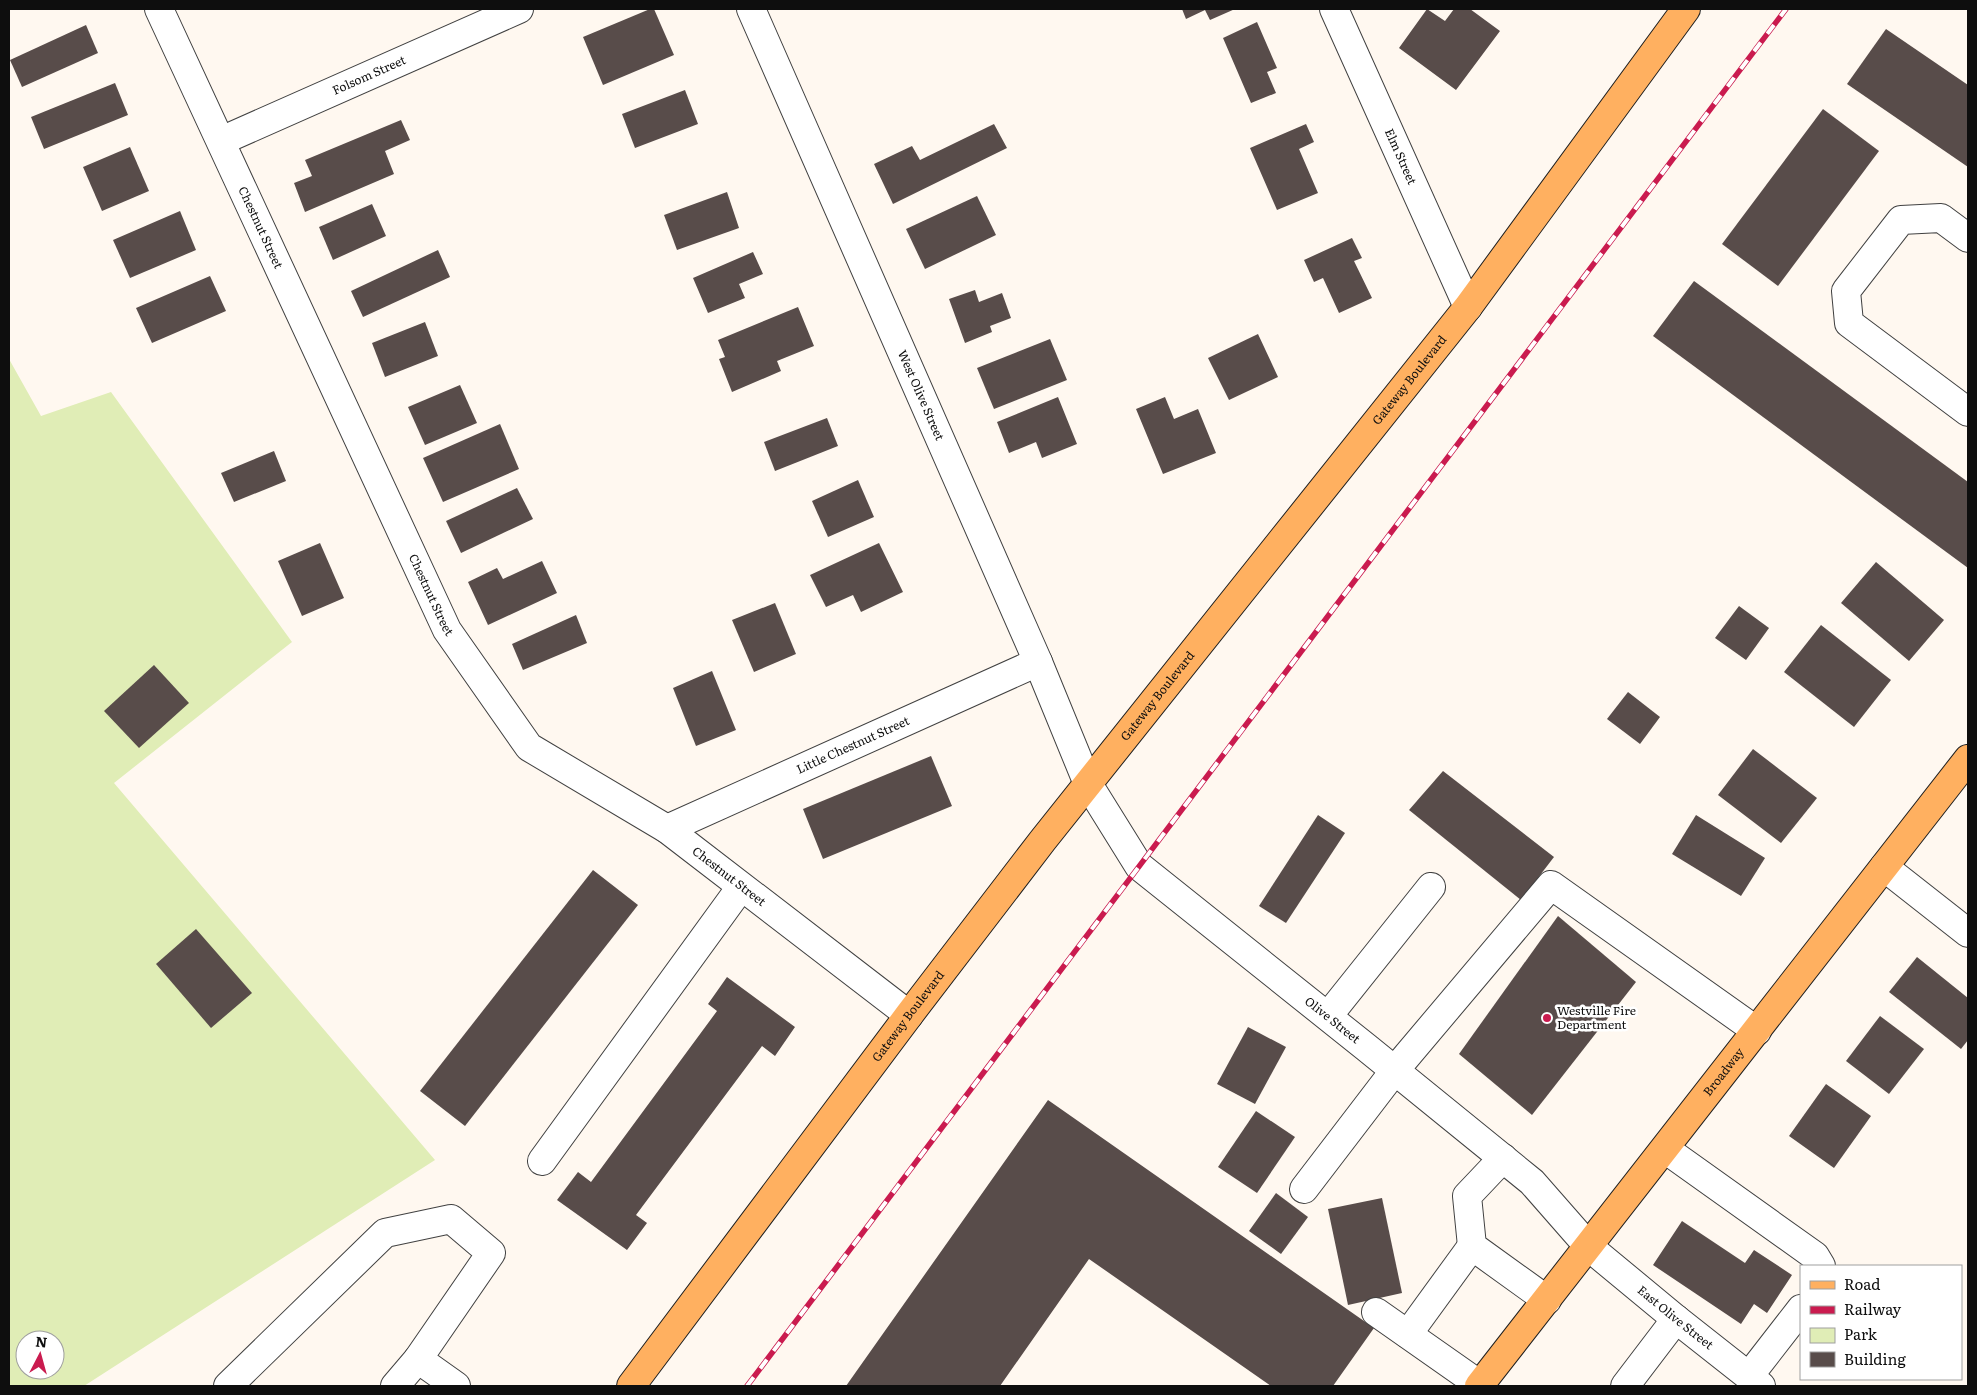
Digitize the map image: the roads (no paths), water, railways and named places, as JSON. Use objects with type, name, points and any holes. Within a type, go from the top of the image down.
[{"type":"main road","name":"Gateway Boulevard","points":[[631,1386],[909,1015],[1088,784],[1468,307],[1686,9]]},
{"type":"main road","name":"Broadway","points":[[1479,1386],[1968,759]]},
{"type":"street","name":"Chestnut Street","points":[[159,9],[447,630],[529,747],[667,829],[909,1015]]},
{"type":"street","name":"Folsom Street","points":[[221,141],[519,9]]},
{"type":"street","name":"West Olive Street","points":[[751,9],[1038,662],[1088,784]]},
{"type":"street","name":"Elm Street","points":[[1334,9],[1468,307]]},
{"type":"street","points":[[1968,238],[1941,218],[1901,220],[1846,291],[1849,323],[1968,412]]},
{"type":"street","name":"Little Chestnut Street","points":[[667,829],[1038,662]]},
{"type":"street","name":"Olive Street","points":[[1088,784],[1139,866],[1328,1016],[1532,1182],[1589,1247]]},
{"type":"street","points":[[1884,868],[1968,933]]},
{"type":"street","points":[[1304,1189],[1395,1070],[1551,885],[1757,1031]]},
{"type":"street","points":[[542,1161],[742,886]]},
{"type":"street","points":[[1328,1016],[1431,887]]},
{"type":"street","points":[[1665,1149],[1815,1256],[1820,1265]]},
{"type":"street","points":[[1408,1334],[1472,1246],[1467,1196],[1503,1158]]},
{"type":"street","points":[[228,1386],[385,1234],[451,1219],[491,1253],[418,1359],[395,1386]]},
{"type":"street","points":[[1472,1246],[1547,1300]]},
{"type":"street","name":"East Olive Street","points":[[1589,1247],[1755,1381]]},
{"type":"street","points":[[1755,1381],[1800,1311]]},
{"type":"street","points":[[1376,1312],[1479,1386]]},
{"type":"street","points":[[1626,1386],[1676,1319]]},
{"type":"street","points":[[418,1359],[456,1386]]},
{"type":"railway","points":[[747,1386],[1786,9]]},
{"type":"place","name":"Westville Fire Department","points":[[1547,1018]]}]
